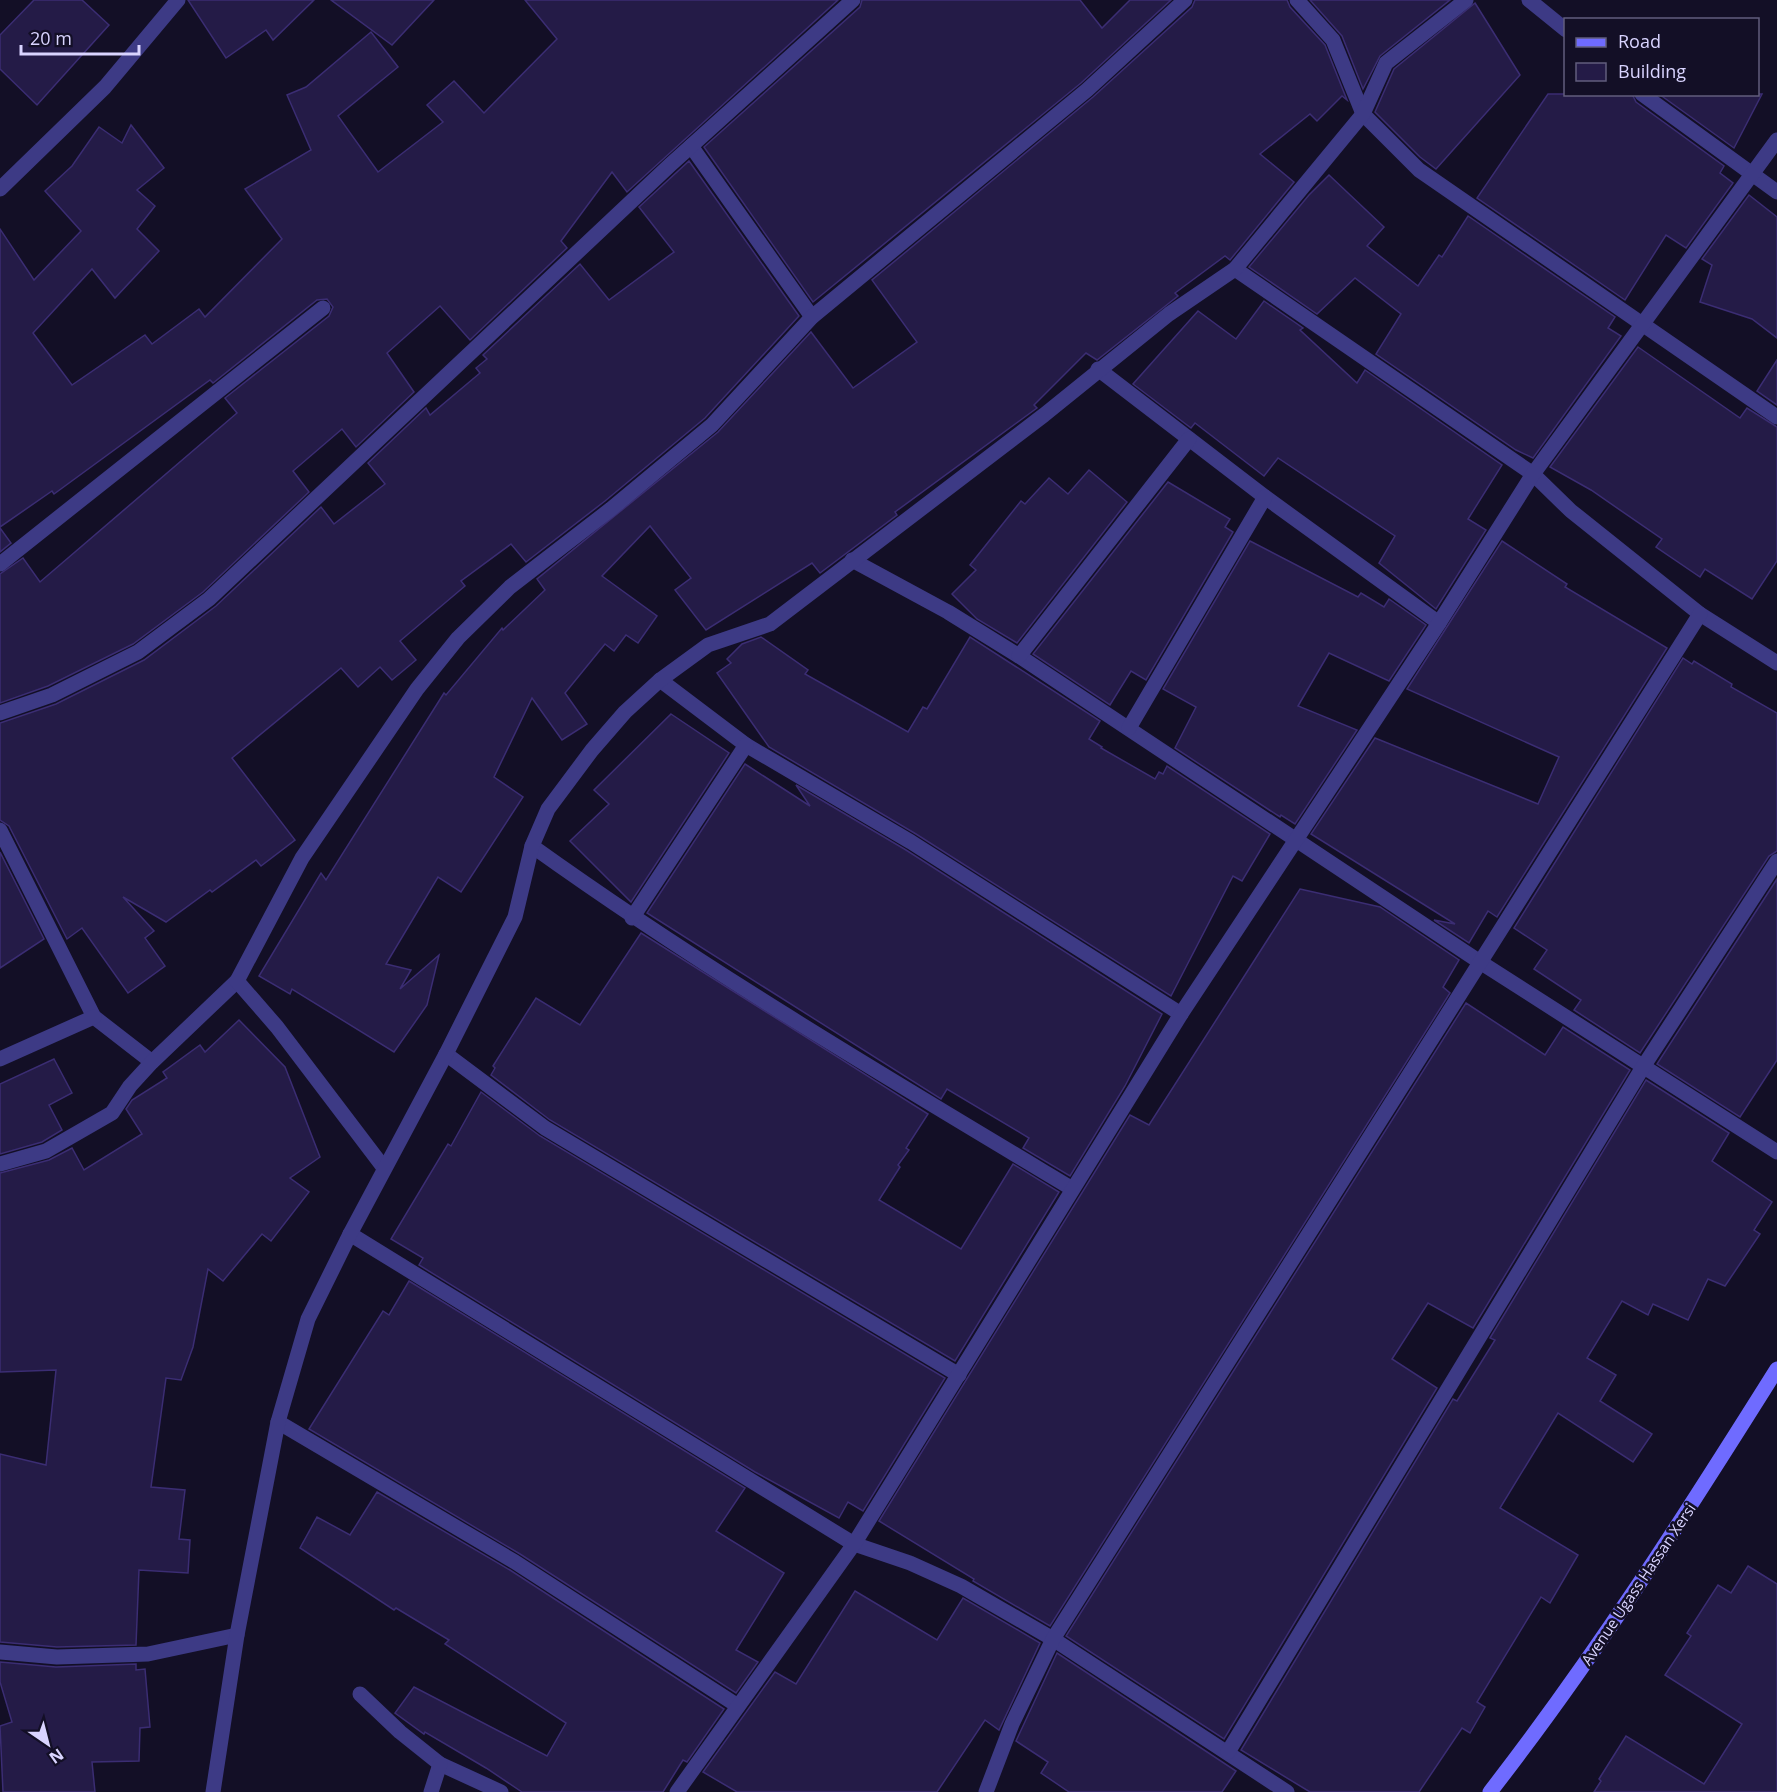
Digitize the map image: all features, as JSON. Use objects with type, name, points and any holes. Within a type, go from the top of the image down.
[{"type":"main road","name":"Avenue Ugass Hassan Xersi","points":[[1490,1792],[1547,1718],[1670,1540],[1777,1369]]},
{"type":"street","points":[[0,189],[105,87],[178,0]]},
{"type":"street","points":[[0,712],[52,695],[138,652],[209,599],[691,146],[853,0]]},
{"type":"street","points":[[0,1164],[46,1151],[112,1113],[130,1086],[152,1062],[237,981],[302,858],[417,689],[458,638],[510,587],[611,509],[712,425],[812,316],[1087,90],[1185,0]]},
{"type":"street","points":[[1297,0],[1333,40],[1363,114],[1419,170],[1777,417]]},
{"type":"street","points":[[213,1792],[237,1635],[278,1422],[308,1319],[515,917],[532,846],[548,809],[592,750],[625,712],[660,680],[708,645],[770,624],[1044,415],[1098,369],[1169,314],[1235,269],[1363,114],[1386,63],[1466,0]]},
{"type":"street","points":[[1529,0],[1564,28]]},
{"type":"street","points":[[1645,96],[1777,192]]},
{"type":"street","points":[[677,1792],[854,1544],[1071,1188],[1181,1014],[1439,623],[1533,474],[1644,326],[1777,140]]},
{"type":"street","points":[[691,146],[812,316]]},
{"type":"street","points":[[1235,269],[1533,474],[1571,511],[1700,614],[1777,663]]},
{"type":"street","points":[[0,564],[323,308]]},
{"type":"street","points":[[1098,369],[1265,497],[1439,623]]},
{"type":"street","points":[[1019,656],[1189,439]]},
{"type":"street","points":[[1129,728],[1265,497]]},
{"type":"street","points":[[852,560],[948,612],[1019,656],[1480,962],[1777,1152]]},
{"type":"street","points":[[986,1792],[1012,1724],[1053,1639],[1700,614]]},
{"type":"street","points":[[660,680],[746,745],[911,842],[1181,1014]]},
{"type":"street","points":[[632,918],[746,745]]},
{"type":"street","points":[[0,830],[94,1017],[152,1062]]},
{"type":"street","points":[[532,846],[632,918],[792,1019],[1071,1188]]},
{"type":"street","points":[[1228,1752],[1643,1067],[1777,861]]},
{"type":"street","points":[[237,981],[277,1027],[384,1168]]},
{"type":"street","points":[[0,1059],[94,1017]]},
{"type":"street","points":[[446,1054],[545,1128],[959,1375]]},
{"type":"street","points":[[350,1234],[854,1544],[910,1563],[961,1586],[1053,1639],[1287,1792]]},
{"type":"street","points":[[278,1422],[515,1562],[738,1706]]},
{"type":"street","points":[[0,1652],[57,1657],[148,1654],[237,1635]]},
{"type":"street","points":[[360,1694],[400,1732],[441,1764],[501,1792]]},
{"type":"street","points":[[431,1792],[441,1764]]},
{"type":"building","points":[[34,0],[82,0],[109,25],[37,105],[0,69],[0,35]]},
{"type":"building","points":[[188,0],[314,0],[273,40],[266,30],[226,58]]},
{"type":"building","points":[[331,0],[434,0],[392,45]]},
{"type":"building","points":[[525,0],[838,0],[627,192],[612,172],[561,241],[567,248],[470,340],[440,306],[387,353],[414,392],[356,447],[342,429],[293,471],[309,492],[203,592],[133,644],[48,686],[0,703],[0,574],[23,558],[40,582],[237,413],[225,398],[329,316],[333,307],[327,299],[317,300],[213,383],[210,380],[54,494],[52,491],[0,527],[0,229],[34,280],[81,231],[45,191],[72,166],[99,127],[122,143],[131,125],[164,168],[137,190],[155,206],[137,229],[159,251],[115,298],[92,269],[33,333],[72,385],[145,335],[152,344],[199,309],[205,317],[282,239],[245,189],[311,150],[287,95],[306,87],[371,32],[398,67],[338,116],[378,172],[443,122],[427,105],[454,81],[484,113],[557,39]]},
{"type":"building","points":[[862,0],[1080,0],[1102,28],[1130,0],[1171,0],[1081,83],[813,302],[704,147],[860,7]]},
{"type":"building","points":[[1195,0],[1287,0],[1290,7],[1325,45],[1347,100],[1342,96],[1317,121],[1310,114],[1260,154],[1294,182],[1230,260],[1225,256],[1175,293],[1178,296],[1097,360],[1086,353],[1034,405],[1037,408],[895,512],[897,515],[820,573],[812,563],[706,630],[675,590],[691,578],[650,526],[602,576],[657,616],[638,643],[626,635],[614,651],[605,644],[565,693],[587,724],[562,740],[532,698],[494,777],[523,797],[461,892],[438,877],[386,964],[411,970],[400,989],[439,955],[427,1005],[394,1052],[292,989],[290,994],[259,976],[321,873],[326,880],[444,693],[446,695],[502,628],[503,630],[545,590],[537,579],[718,432],[811,332],[853,388],[917,342],[872,280],[1093,97],[1192,7]]},
{"type":"building","points":[[1310,0],[1450,0],[1380,56],[1363,89],[1342,36]]},
{"type":"building","points":[[1475,3],[1520,75],[1436,169],[1420,157],[1375,112],[1394,69]]},
{"type":"building","points":[[1548,94],[1633,96],[1636,102],[1724,166],[1720,173],[1733,183],[1686,248],[1666,235],[1625,300],[1477,198]]},
{"type":"building","points":[[1762,94],[1734,148],[1662,96],[1759,96]]},
{"type":"building","points":[[689,161],[799,316],[705,418],[605,501],[526,562],[511,544],[461,581],[465,586],[400,641],[416,660],[392,680],[380,667],[358,687],[341,668],[232,758],[295,840],[261,866],[256,860],[166,922],[123,897],[154,931],[145,938],[165,966],[128,993],[82,928],[67,939],[9,826],[0,820],[0,723],[56,704],[144,660],[216,606],[321,507],[334,524],[385,484],[368,463],[426,408],[430,415],[480,373],[476,368],[487,359],[483,355],[580,264],[609,300],[674,252],[639,207]]},
{"type":"building","points":[[1329,175],[1384,227],[1367,246],[1418,286],[1439,255],[1442,257],[1468,216],[1615,317],[1608,328],[1621,336],[1533,458],[1516,450],[1376,354],[1401,314],[1355,278],[1317,314],[1249,267],[1309,195]]},
{"type":"building","points":[[1749,195],[1777,217],[1777,338],[1752,319],[1700,302],[1712,265],[1702,259]]},
{"type":"building","points":[[1264,301],[1303,328],[1300,330],[1357,383],[1365,370],[1502,465],[1468,519],[1486,530],[1436,609],[1379,563],[1395,536],[1278,458],[1264,476],[1195,423],[1191,428],[1133,384],[1198,311],[1236,339]]},
{"type":"building","points":[[1638,347],[1740,418],[1747,408],[1777,427],[1777,561],[1752,599],[1705,569],[1700,577],[1656,547],[1662,539],[1591,490],[1550,467]]},
{"type":"building","points":[[1777,360],[1777,405],[1757,391]]},
{"type":"building","points":[[1089,470],[1127,502],[1017,643],[977,619],[952,594],[976,570],[970,565],[1021,501],[1025,504],[1049,478],[1068,494]]},
{"type":"building","points":[[1168,482],[1230,519],[1225,527],[1233,532],[1146,680],[1131,671],[1110,705],[1033,654]]},
{"type":"building","points":[[0,528],[11,543],[0,552]]},
{"type":"building","points":[[1250,541],[1358,597],[1361,593],[1384,607],[1389,599],[1426,625],[1389,681],[1329,653],[1298,706],[1357,730],[1295,824],[1281,815],[1280,817],[1175,748],[1196,707],[1163,689]]},
{"type":"building","points":[[1502,541],[1567,584],[1565,587],[1667,648],[1497,917],[1488,911],[1469,943],[1434,920],[1455,924],[1311,834],[1375,738],[1538,804],[1559,757],[1407,689]]},
{"type":"building","points":[[761,637],[808,670],[805,674],[908,732],[923,707],[927,709],[970,637],[1100,721],[1089,739],[1101,748],[1155,779],[1159,772],[1163,774],[1167,766],[1270,834],[1242,881],[1233,876],[1171,996],[916,834],[769,747],[717,673],[731,663],[727,659],[742,644]]},
{"type":"building","points":[[1683,658],[1692,664],[1694,661],[1732,684],[1731,687],[1777,713],[1777,851],[1769,856],[1640,1053],[1574,1010],[1581,1000],[1534,969],[1547,950],[1514,928]]},
{"type":"building","points":[[671,714],[729,753],[631,902],[570,841],[609,804],[594,790]]},
{"type":"building","points":[[745,764],[810,806],[796,785],[906,850],[1162,1014],[1125,1086],[1070,1176],[1023,1148],[1029,1138],[947,1089],[941,1099],[647,913]]},
{"type":"building","points":[[0,852],[44,939],[0,968]]},
{"type":"building","points":[[1777,879],[1777,1060],[1740,1117],[1657,1064]]},
{"type":"building","points":[[1300,889],[1380,907],[1459,960],[1443,987],[1450,993],[1050,1626],[973,1581],[974,1579],[879,1521],[1130,1115],[1149,1125]]},
{"type":"building","points":[[641,933],[928,1114],[906,1148],[909,1150],[879,1200],[961,1249],[1013,1164],[1059,1192],[955,1361],[550,1120],[491,1075],[495,1068],[493,1066],[536,998],[580,1025]]},
{"type":"building","points":[[1466,1003],[1545,1055],[1563,1027],[1630,1070],[1473,1328],[1428,1303],[1392,1359],[1437,1388],[1224,1739],[1066,1636]]},
{"type":"building","points":[[239,1020],[285,1067],[320,1157],[290,1178],[309,1192],[271,1241],[262,1234],[223,1281],[208,1269],[193,1347],[181,1380],[166,1378],[151,1487],[185,1490],[179,1539],[190,1540],[188,1573],[139,1570],[136,1645],[57,1647],[0,1642],[0,1454],[46,1465],[56,1370],[0,1372],[0,1173],[49,1160],[72,1148],[84,1170],[142,1134],[126,1109],[132,1100],[167,1078],[163,1072],[200,1045],[205,1052]]},
{"type":"building","points":[[54,1059],[72,1093],[49,1105],[62,1130],[42,1142],[0,1154],[0,1084]]},
{"type":"building","points":[[1646,1080],[1729,1133],[1712,1161],[1772,1202],[1754,1230],[1760,1234],[1725,1286],[1708,1279],[1688,1320],[1653,1304],[1648,1315],[1622,1301],[1587,1358],[1616,1375],[1600,1401],[1652,1434],[1633,1462],[1558,1413],[1500,1508],[1578,1555],[1550,1603],[1541,1597],[1477,1702],[1485,1707],[1470,1733],[1462,1728],[1419,1792],[1310,1792],[1241,1750],[1453,1399],[1457,1401],[1495,1340],[1490,1338]]},
{"type":"building","points":[[481,1092],[540,1136],[945,1378],[863,1511],[848,1502],[839,1518],[755,1472],[419,1265],[423,1258],[391,1239],[448,1144],[451,1146]]},
{"type":"building","points":[[409,1281],[745,1488],[716,1531],[784,1573],[736,1650],[758,1662],[736,1693],[520,1554],[309,1429],[383,1311],[389,1315]]},
{"type":"building","points":[[377,1492],[510,1570],[724,1709],[687,1762],[683,1760],[663,1792],[522,1792],[486,1768],[425,1732],[424,1734],[395,1713],[414,1687],[547,1756],[566,1723],[445,1644],[449,1640],[396,1608],[394,1610],[300,1548],[317,1517],[350,1535]]},
{"type":"building","points":[[1748,1566],[1777,1584],[1777,1792],[1594,1792],[1601,1781],[1599,1779],[1626,1736],[1704,1784],[1742,1724],[1665,1675],[1691,1636],[1687,1633],[1718,1585],[1731,1593]]},
{"type":"building","points":[[855,1591],[937,1640],[963,1598],[1040,1643],[999,1730],[985,1720],[937,1792],[737,1792],[703,1772],[775,1672],[796,1684]]},
{"type":"building","points":[[1057,1653],[1236,1771],[1222,1792],[1069,1792],[1041,1773],[1048,1762],[1016,1741]]},
{"type":"building","points":[[0,1662],[56,1667],[136,1664],[136,1670],[145,1669],[150,1727],[140,1728],[139,1761],[92,1762],[95,1792],[3,1792],[0,1726],[12,1722],[0,1682]]}]
